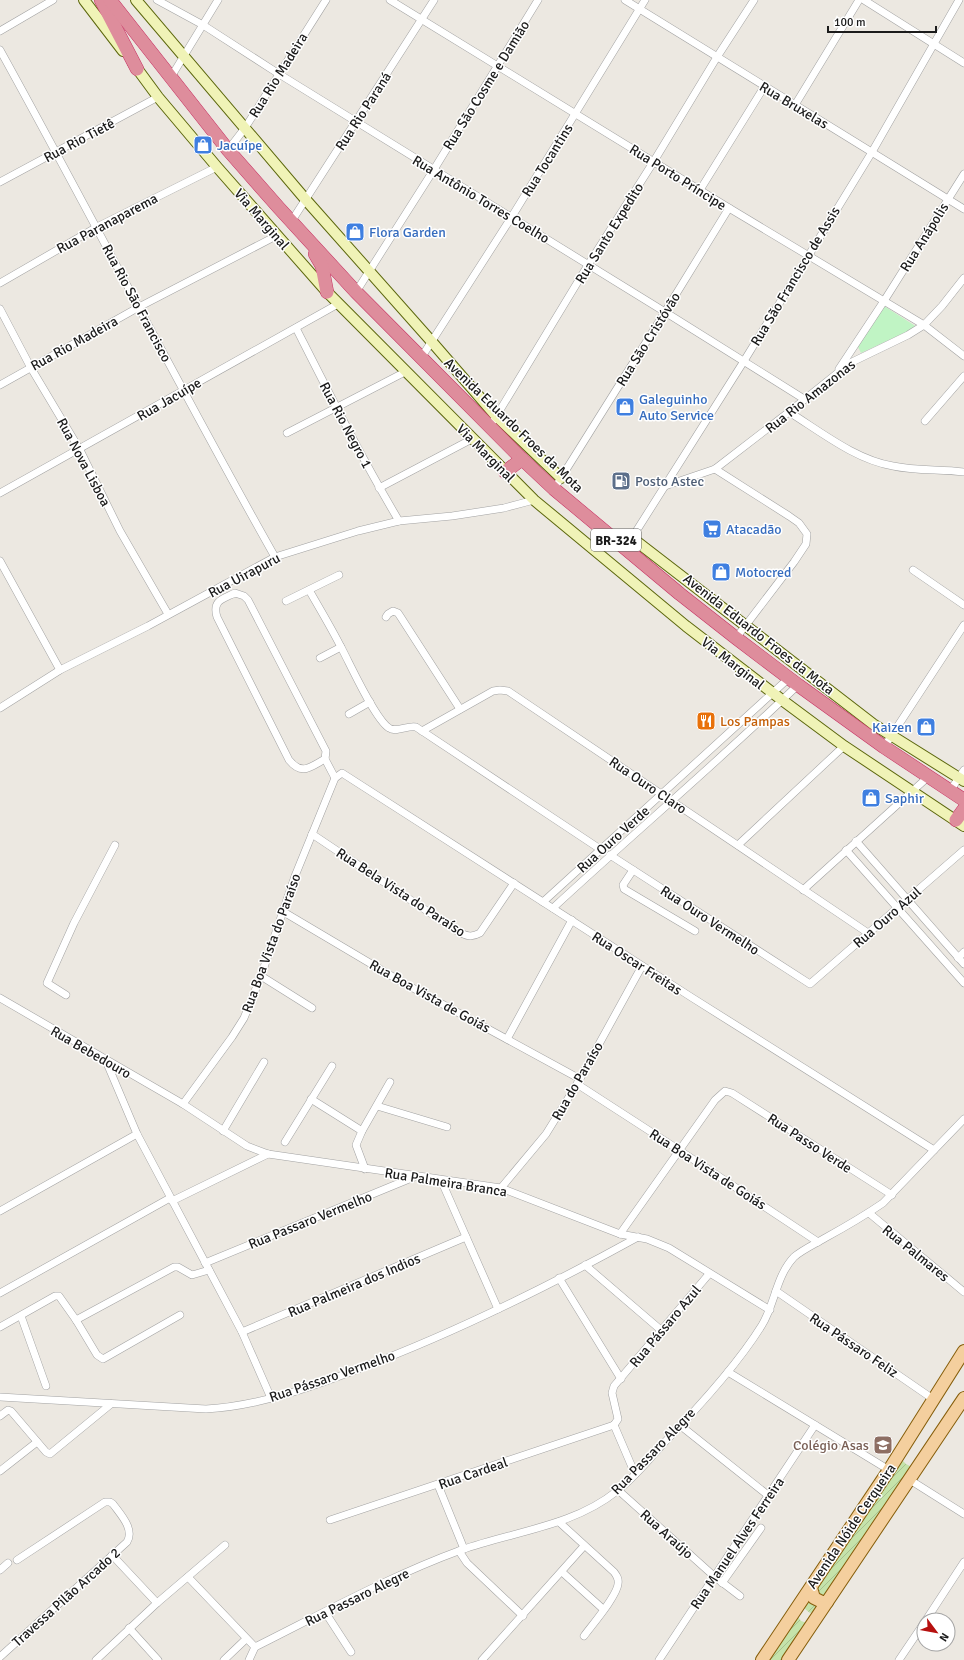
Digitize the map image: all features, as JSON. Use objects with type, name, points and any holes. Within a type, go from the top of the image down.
[{"type":"highway","points":[[101,0],[137,69]]},
{"type":"highway","name":"Avenida Eduardo Froes da Mota","points":[[110,0],[228,150],[291,222],[356,292],[421,358],[493,421],[522,459],[557,483],[629,543],[736,638],[793,682],[884,747],[964,800]]},
{"type":"highway","points":[[305,237],[322,266],[327,292]]},
{"type":"highway","points":[[505,472],[522,459]]},
{"type":"highway","points":[[960,823],[964,809]]},
{"type":"main road","name":"Avenida Nóide Cerqueira","points":[[762,1660],[889,1470],[964,1351]]},
{"type":"main road","name":"Avenida Nóide Cerqueira","points":[[790,1659],[964,1398]]},
{"type":"main road","points":[[811,1588],[814,1598],[822,1602],[827,1602]]},
{"type":"street","points":[[0,31],[53,0]]},
{"type":"street","name":"Via Marginal","points":[[84,0],[158,97],[276,236],[338,304],[534,500],[680,622],[772,693],[844,746],[960,823]]},
{"type":"street","points":[[136,0],[306,200],[432,342],[493,421],[557,483]]},
{"type":"street","name":"Rua Antônio Torres Coelho","points":[[157,0],[203,25],[433,171],[665,312],[804,399]]},
{"type":"street","points":[[171,77],[218,0]]},
{"type":"street","name":"Rua Rio Madeira","points":[[228,150],[245,128],[326,0]]},
{"type":"street","name":"Rua Porto Príncipe","points":[[390,0],[654,161],[728,208],[884,300],[924,325],[964,356]]},
{"type":"street","name":"Rua Rio Paraná","points":[[291,222],[434,0]]},
{"type":"street","name":"Rua São Cosme e Damião","points":[[356,292],[433,171],[538,0]]},
{"type":"street","name":"Rua Bruxelas","points":[[625,0],[964,209]]},
{"type":"street","name":"Rua Tocantins","points":[[421,358],[511,218],[645,0]]},
{"type":"street","name":"Rua Santo Expedito","points":[[493,421],[588,265],[654,161],[717,56],[754,0]]},
{"type":"street","points":[[795,105],[859,0]]},
{"type":"street","points":[[864,0],[964,63]]},
{"type":"street","name":"Rua São Francisco de Assis","points":[[629,543],[744,361],[872,152],[933,43],[959,0]]},
{"type":"street","name":"Rua Rio São Francisco","points":[[0,50],[57,152],[183,390],[275,557]]},
{"type":"street","points":[[700,190],[764,87]]},
{"type":"street","name":"Rua Rio Tietê","points":[[0,182],[158,97]]},
{"type":"street","name":"Rua Paranaparema","points":[[0,283],[97,227],[216,167]]},
{"type":"street","name":"Rua Anápolis","points":[[836,373],[964,174]]},
{"type":"street","name":"Rua São Cristóvão","points":[[557,483],[665,312],[728,208]]},
{"type":"street","name":"Rua Rio Madeira","points":[[0,385],[139,307],[276,236]]},
{"type":"street","name":"Rua Rio Amazonas","points":[[665,486],[715,469],[789,412],[850,362],[908,335],[924,325],[942,306],[964,278]]},
{"type":"street","name":"Rua Jacuípe","points":[[0,493],[80,450],[183,390],[338,304]]},
{"type":"street","name":"Rua Nova Lisboa","points":[[0,310],[31,368],[80,450],[120,531],[168,614]]},
{"type":"street","name":"Rua Rio Negro 1","points":[[296,328],[379,488],[399,521]]},
{"type":"street","points":[[287,433],[405,372]]},
{"type":"street","points":[[925,421],[964,376]]},
{"type":"street","points":[[789,412],[850,449],[876,462],[907,468],[943,469],[964,472]]},
{"type":"street","points":[[379,488],[472,439]]},
{"type":"street","points":[[715,469],[799,523],[807,534],[806,544],[794,562],[736,638]]},
{"type":"street","name":"Rua Uirapuru","points":[[0,708],[60,670],[232,582],[275,557],[358,531],[399,521],[452,516],[504,508],[534,500]]},
{"type":"street","points":[[629,543],[745,626],[891,736],[962,776],[950,791]]},
{"type":"street","points":[[0,561],[60,670]]},
{"type":"street","points":[[913,570],[964,605]]},
{"type":"street","points":[[286,601],[339,575]]},
{"type":"street","points":[[309,590],[370,702],[389,728],[396,730],[412,726],[422,731],[600,849]]},
{"type":"street","points":[[325,759],[302,770],[293,765],[289,760],[217,617],[215,606],[221,600],[235,593],[244,596],[248,600],[324,746],[326,751],[325,759],[335,778]]},
{"type":"street","points":[[386,617],[390,612],[395,611],[398,613],[460,709]]},
{"type":"street","points":[[884,747],[964,625]]},
{"type":"street","points":[[320,658],[341,647]]},
{"type":"street","name":"Rua Ouro Verde","points":[[543,902],[772,693],[793,682]]},
{"type":"street","name":"Rua Ouro Verde","points":[[553,908],[782,700],[793,682]]},
{"type":"street","name":"Rua Ouro Claro","points":[[422,731],[492,691],[508,691],[868,933]]},
{"type":"street","points":[[349,714],[370,702]]},
{"type":"street","points":[[738,845],[844,746]]},
{"type":"street","name":"Rua Oscar Freitas","points":[[335,778],[342,773],[642,966],[934,1150]]},
{"type":"street","points":[[803,890],[928,777]]},
{"type":"street","name":"Rua Boa Vista do Paraíso","points":[[182,1104],[232,1037],[246,1013],[261,976],[282,911],[335,778]]},
{"type":"street","name":"Rua Bela Vista do Paraíso","points":[[312,834],[466,936],[473,936],[480,933],[514,883]]},
{"type":"street","points":[[856,841],[964,964]]},
{"type":"street","points":[[66,996],[47,983],[74,923],[116,845]]},
{"type":"street","points":[[846,850],[964,982]]},
{"type":"street","name":"Rua Ouro Azul","points":[[810,984],[964,850]]},
{"type":"street","name":"Rua Ouro Vermelho","points":[[610,855],[810,984]]},
{"type":"street","points":[[633,870],[623,885],[624,889],[695,931]]},
{"type":"street","name":"Rua Boa Vista de Goiás","points":[[282,911],[400,981],[507,1039],[578,1081],[818,1242]]},
{"type":"street","points":[[507,1039],[572,920]]},
{"type":"street","points":[[958,958],[964,952]]},
{"type":"street","name":"Rua do Paraíso","points":[[501,1188],[546,1134],[578,1081],[642,966]]},
{"type":"street","points":[[261,976],[312,1008]]},
{"type":"street","name":"Rua Bebedouro","points":[[0,998],[182,1104]]},
{"type":"street","points":[[106,1061],[138,1134],[242,1332],[271,1398]]},
{"type":"street","points":[[223,1131],[264,1062]]},
{"type":"street","points":[[285,1142],[332,1066]]},
{"type":"street","points":[[365,1169],[356,1147],[362,1131],[390,1082]]},
{"type":"street","name":"Rua Passo Verde","points":[[679,1150],[715,1100],[722,1093],[728,1091],[892,1195]]},
{"type":"street","points":[[311,1099],[362,1131]]},
{"type":"street","name":"Rua Palmeira Branca","points":[[182,1104],[247,1146],[268,1154],[415,1177],[501,1188],[620,1234],[638,1237],[669,1248],[709,1274],[770,1310]]},
{"type":"street","points":[[377,1106],[447,1127]]},
{"type":"street","name":"Rua Passaro Alegre","points":[[255,1647],[386,1581],[461,1550],[559,1522],[597,1506],[618,1490],[635,1474],[681,1426],[728,1372],[756,1335],[770,1310],[785,1268],[795,1256],[869,1213],[892,1195],[964,1119]]},
{"type":"street","points":[[0,1211],[138,1134]]},
{"type":"street","points":[[620,1234],[679,1150]]},
{"type":"street","points":[[0,1292],[171,1199],[268,1154]]},
{"type":"street","name":"Rua Passaro Vermelho","points":[[205,1263],[415,1177]]},
{"type":"street","points":[[441,1180],[498,1309]]},
{"type":"street","name":"Rua Palmares","points":[[869,1213],[964,1292]]},
{"type":"street","name":"Rua Palmeira dos Indios","points":[[242,1332],[466,1237]]},
{"type":"street","name":"Rua Pássaro Vermelho","points":[[0,1397],[206,1409],[236,1406],[271,1398],[334,1378],[402,1353],[498,1309],[638,1237]]},
{"type":"street","points":[[585,1265],[662,1330]]},
{"type":"street","points":[[76,1320],[174,1267],[178,1267],[192,1275],[209,1270]]},
{"type":"street","name":"Rua Pássaro Azul","points":[[614,1425],[618,1419],[612,1389],[709,1274]]},
{"type":"street","points":[[559,1278],[621,1379]]},
{"type":"street","name":"Rua Pássaro Feliz","points":[[776,1291],[933,1399]]},
{"type":"street","points":[[0,1327],[55,1296],[58,1296],[76,1320],[97,1356],[103,1359],[180,1315]]},
{"type":"street","points":[[21,1316],[46,1386]]},
{"type":"street","points":[[728,1372],[889,1470]]},
{"type":"street","points":[[0,1416],[8,1410],[11,1410],[46,1452],[51,1454],[111,1404]]},
{"type":"street","points":[[614,1425],[635,1474]]},
{"type":"street","name":"Rua Cardeal","points":[[330,1520],[614,1425]]},
{"type":"street","name":"Rua Manuel Alves Ferreira","points":[[659,1660],[815,1425]]},
{"type":"street","points":[[681,1426],[769,1496]]},
{"type":"street","points":[[0,1471],[37,1442]]},
{"type":"street","points":[[910,1480],[964,1514]]},
{"type":"street","points":[[438,1485],[467,1563],[523,1616]]},
{"type":"street","name":"Rua Araújo","points":[[618,1490],[715,1577],[740,1596]]},
{"type":"street","name":"Travessa Pilão Arcado 2","points":[[0,1657],[127,1542],[130,1536],[130,1530],[113,1504],[108,1501],[17,1560]]},
{"type":"street","points":[[559,1522],[617,1577],[617,1588],[584,1636]]},
{"type":"street","points":[[722,1583],[761,1528]]},
{"type":"street","points":[[96,1660],[129,1628],[225,1544]]},
{"type":"street","points":[[482,1660],[523,1616],[584,1546]]},
{"type":"street","points":[[112,1555],[157,1603]]},
{"type":"street","points":[[931,1612],[964,1562]]},
{"type":"street","points":[[0,1570],[8,1563]]},
{"type":"street","points":[[562,1572],[603,1609]]},
{"type":"street","points":[[188,1577],[255,1647],[249,1660]]},
{"type":"street","points":[[325,1612],[351,1652]]},
{"type":"street","points":[[129,1628],[158,1660]]},
{"type":"street","points":[[900,1660],[916,1635]]},
{"type":"street","points":[[224,1660],[246,1639]]},
{"type":"green space","points":[[884,306],[917,327],[861,353],[858,347]]},
{"type":"green space","points":[[902,1460],[912,1467],[815,1611],[810,1613],[805,1609],[805,1604]]},
{"type":"green space","points":[[797,1615],[801,1621],[807,1623],[782,1660],[767,1660]]},
{"type":"place","name":"Jacuípe","points":[[203,145]]},
{"type":"place","name":"Flora Garden","points":[[355,232]]},
{"type":"place","name":"Galeguinho Auto Service","points":[[625,407]]},
{"type":"place","name":"Posto Astec","points":[[621,481]]},
{"type":"place","name":"Atacadão","points":[[712,529]]},
{"type":"place","name":"Motocred","points":[[721,572]]},
{"type":"place","name":"Los Pampas","points":[[706,721]]},
{"type":"place","name":"Kaizen","points":[[926,727]]},
{"type":"place","name":"Saphir","points":[[871,798]]},
{"type":"place","name":"Colégio Asas","points":[[883,1445]]}]
